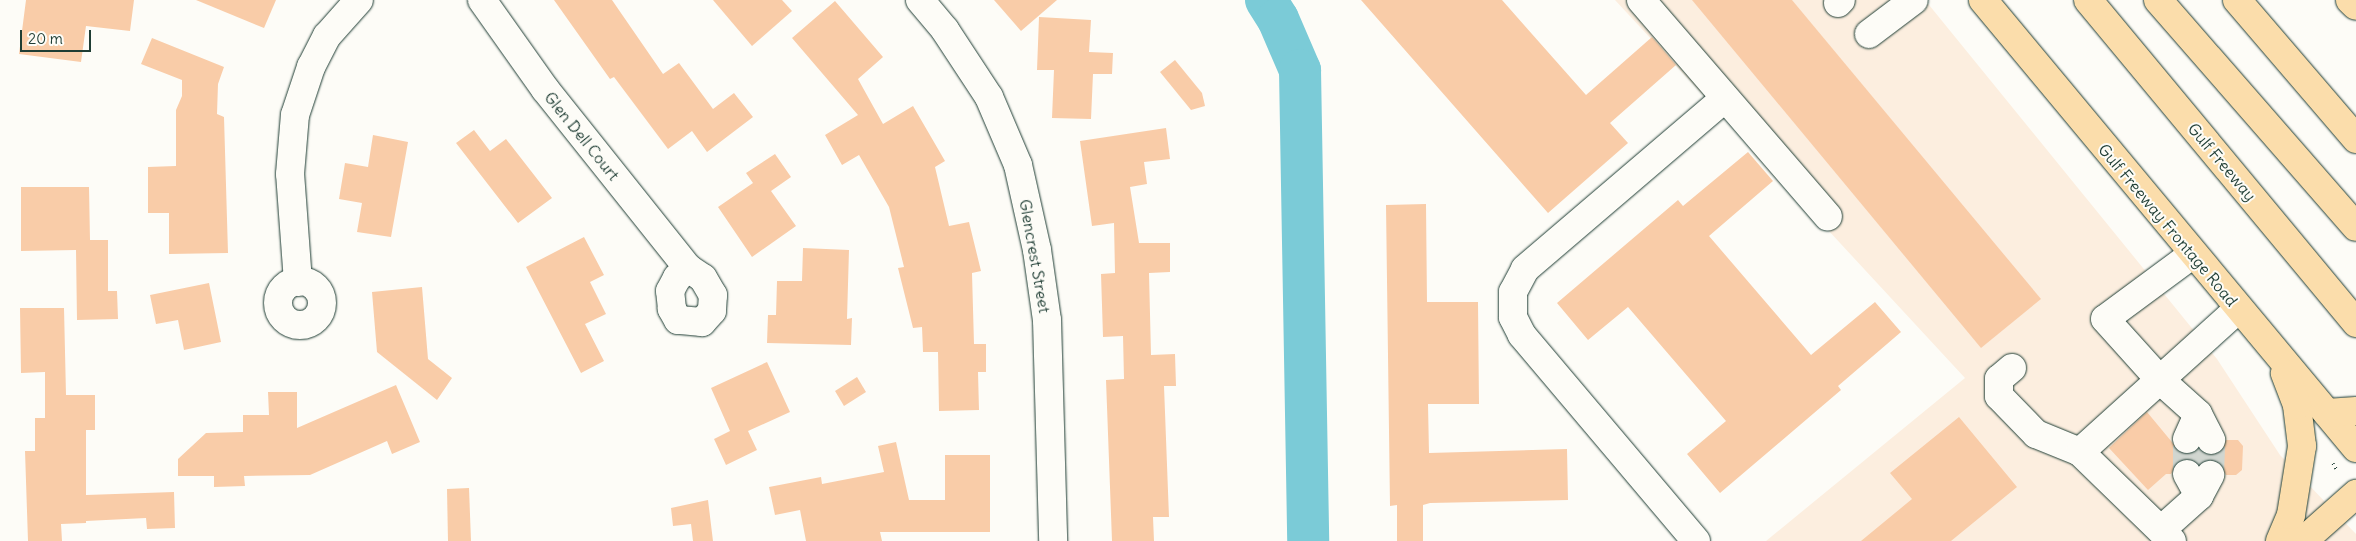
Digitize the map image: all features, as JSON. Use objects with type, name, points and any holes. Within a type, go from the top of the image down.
[{"type":"main road","name":"Gulf Freeway Frontage Road","points":[[1982,0],[2238,309],[2356,448]]},
{"type":"main road","name":"Gulf Freeway","points":[[2088,0],[2355,322]]},
{"type":"main road","points":[[2158,0],[2356,227]]},
{"type":"main road","points":[[2237,0],[2356,139]]},
{"type":"main road","points":[[2350,0],[2356,6]]},
{"type":"main road","points":[[2280,358],[2297,405],[2302,446],[2292,514],[2280,541]]},
{"type":"main road","points":[[2327,413],[2356,410]]},
{"type":"main road","points":[[2302,541],[2356,494]]},
{"type":"street","points":[[298,282],[290,174],[295,115],[311,67],[327,36],[359,0]]},
{"type":"street","name":"Glen Dell Court","points":[[482,0],[545,89],[688,268]]},
{"type":"street","name":"Glencrest Street","points":[[920,0],[945,30],[989,96],[1018,165],[1038,250],[1047,320],[1053,541]]},
{"type":"street","points":[[1641,0],[1828,217]]},
{"type":"street","points":[[1869,34],[1914,0]]},
{"type":"street","points":[[1696,541],[1522,335],[1512,316],[1513,292],[1525,269],[1725,98]]},
{"type":"street","points":[[2193,254],[2105,318],[2160,379],[2198,414],[2199,439]]},
{"type":"street","points":[[2080,452],[2238,309]]},
{"type":"street","points":[[2012,368],[1999,379],[1999,396],[2036,434],[2080,452],[2166,535],[2199,482]]},
{"type":"shaded area","points":[[1615,0],[1925,0],[2217,359],[2280,455],[2356,534],[2356,541],[1766,541],[1965,378]]},
{"type":"building","points":[[26,0],[134,0],[130,31],[86,26],[81,62],[19,54]]},
{"type":"building","points":[[196,0],[276,0],[264,28]]},
{"type":"building","points":[[554,0],[612,0],[663,74],[679,63],[713,109],[734,93],[753,117],[707,152],[692,131],[668,149],[614,77],[610,79]]},
{"type":"building","points":[[713,0],[782,0],[792,11],[752,46]]},
{"type":"building","points":[[994,0],[1057,0],[1021,31]]},
{"type":"building","points":[[1361,0],[1502,0],[1586,95],[1652,37],[1676,65],[1610,123],[1628,143],[1548,213]]},
{"type":"building","points":[[1692,0],[1792,0],[2041,299],[1981,348]]},
{"type":"building","points":[[835,1],[883,57],[858,79],[883,124],[913,106],[945,161],[935,167],[949,226],[969,222],[981,271],[972,273],[974,344],[986,344],[986,372],[978,372],[979,410],[939,411],[938,352],[923,352],[922,327],[913,328],[898,268],[904,267],[889,207],[859,155],[842,165],[825,135],[858,115],[792,38]]},
{"type":"building","points":[[1039,17],[1091,20],[1089,52],[1113,53],[1112,74],[1093,74],[1091,119],[1052,118],[1054,70],[1037,70]]},
{"type":"building","points":[[152,38],[224,67],[218,84],[217,114],[224,117],[228,253],[169,254],[169,213],[148,213],[148,167],[176,166],[176,110],[182,96],[182,80],[141,64]]},
{"type":"building","points":[[1175,60],[1202,93],[1205,106],[1191,110],[1160,72]]},
{"type":"building","points":[[1166,128],[1170,159],[1144,162],[1147,184],[1130,187],[1139,243],[1170,243],[1170,272],[1149,273],[1151,355],[1175,354],[1176,386],[1164,386],[1169,517],[1153,517],[1154,541],[1112,541],[1106,380],[1124,379],[1123,336],[1103,337],[1101,274],[1115,273],[1114,223],[1092,226],[1080,141]]},
{"type":"building","points":[[474,130],[490,151],[506,139],[552,198],[518,223],[456,143]]},
{"type":"building","points":[[373,135],[408,142],[391,237],[357,232],[362,203],[339,199],[345,163],[368,167]]},
{"type":"building","points":[[1748,152],[1773,181],[1709,236],[1811,355],[1875,302],[1901,332],[1838,386],[1841,390],[1720,493],[1687,454],[1726,421],[1628,307],[1588,340],[1557,303],[1678,200],[1683,206]]},
{"type":"building","points":[[775,154],[791,177],[771,191],[796,226],[752,257],[718,207],[753,183],[746,173]]},
{"type":"building","points":[[21,187],[89,187],[90,240],[108,240],[108,291],[117,291],[118,319],[77,320],[76,250],[21,251]]},
{"type":"building","points":[[1426,204],[1427,302],[1478,302],[1479,404],[1428,404],[1429,453],[1567,449],[1568,500],[1430,503],[1423,505],[1423,541],[1397,541],[1397,505],[1390,506],[1386,205]]},
{"type":"building","points":[[584,237],[604,275],[590,282],[606,314],[585,324],[604,361],[581,373],[526,267]]},
{"type":"building","points":[[803,248],[849,250],[847,319],[852,318],[851,345],[767,343],[768,315],[776,315],[777,281],[802,281]]},
{"type":"building","points":[[209,283],[221,342],[184,350],[178,320],[156,324],[150,295]]},
{"type":"building","points":[[422,287],[428,359],[452,378],[437,400],[377,352],[372,292]]},
{"type":"building","points":[[20,308],[64,308],[66,395],[95,395],[95,430],[86,430],[86,495],[174,492],[175,528],[147,529],[146,518],[86,521],[86,523],[61,524],[62,541],[28,541],[25,451],[35,451],[35,418],[45,418],[45,372],[21,373]]},
{"type":"building","points":[[767,362],[790,412],[748,431],[757,450],[726,465],[714,439],[730,431],[711,388]]},
{"type":"building","points":[[857,377],[866,392],[844,406],[835,391]]},
{"type":"building","points":[[396,385],[420,442],[392,454],[387,441],[310,475],[244,476],[245,486],[214,487],[214,476],[178,476],[178,459],[206,433],[243,432],[243,415],[269,415],[268,392],[297,392],[297,428]]},
{"type":"building","points":[[2147,412],[2181,453],[2189,454],[2199,449],[2210,456],[2218,454],[2226,440],[2238,440],[2243,446],[2242,470],[2236,475],[2226,475],[2217,461],[2209,459],[2199,465],[2187,458],[2179,461],[2171,474],[2166,474],[2148,490],[2109,448]]},
{"type":"building","points":[[1959,417],[2017,487],[1951,541],[1861,541],[1912,499],[1890,473]]},
{"type":"building","points":[[896,442],[909,500],[945,500],[945,455],[990,455],[990,532],[880,532],[882,541],[806,541],[800,510],[775,515],[769,487],[821,477],[822,484],[884,472],[878,446]]},
{"type":"building","points":[[469,488],[471,541],[448,541],[447,489]]},
{"type":"building","points":[[708,500],[713,541],[693,541],[691,524],[673,526],[671,508]]},
{"type":"waterway","points":[[1266,0],[1278,19],[1300,70],[1308,541]]},
{"type":"tunnel","points":[[2187,439],[2187,474]]},
{"type":"tunnel","points":[[2210,475],[2211,440]]}]
